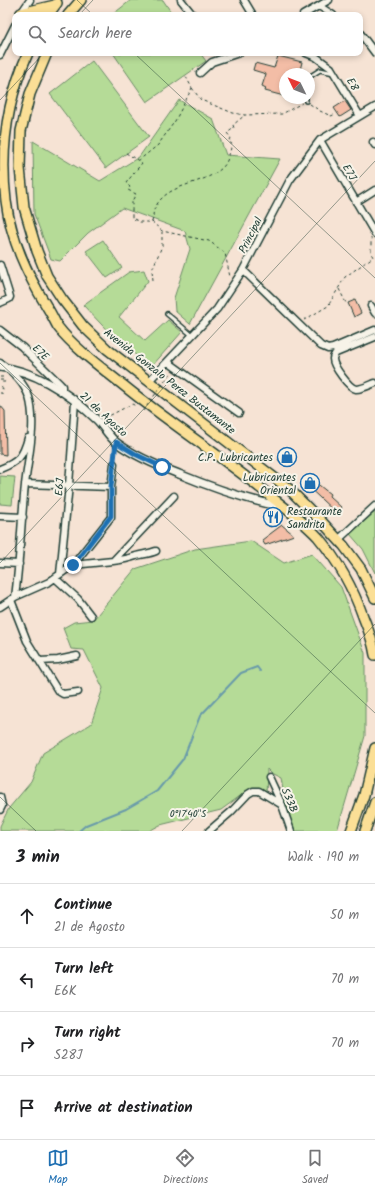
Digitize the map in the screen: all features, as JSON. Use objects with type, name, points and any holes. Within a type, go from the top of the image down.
[{"type":"main road","points":[[70,12],[80,0]]},
{"type":"main road","points":[[27,12],[57,2]]},
{"type":"main road","points":[[50,12],[57,2]]},
{"type":"main road","points":[[27,56],[10,103],[4,143],[4,183],[12,230],[33,284],[59,327],[71,341],[93,361],[150,407],[223,459],[284,507],[317,536],[336,560],[347,578],[361,609],[373,644],[375,655]]},
{"type":"main road","name":"Avenida Gonzalo Perez Bustamante","points":[[46,56],[30,94],[21,131],[20,168],[24,207],[30,229],[47,276],[62,299],[83,326],[107,349],[289,489],[323,523],[361,569],[375,598]]},
{"type":"main road","points":[[351,831],[364,794],[375,748]]},
{"type":"main road","points":[[365,831],[375,802]]},
{"type":"street","points":[[22,12],[30,0]]},
{"type":"street","points":[[180,0],[190,12]]},
{"type":"street","points":[[244,0],[251,12]]},
{"type":"street","points":[[308,12],[328,0]]},
{"type":"street","points":[[319,6],[328,12]]},
{"type":"street","points":[[0,55],[12,31]]},
{"type":"street","points":[[363,37],[375,51]]},
{"type":"street","points":[[200,73],[212,62],[230,56]]},
{"type":"street","name":"E8","points":[[314,56],[332,68],[360,116]]},
{"type":"street","name":"Principal","points":[[149,381],[217,309],[243,270],[290,180],[320,140],[375,107]]},
{"type":"street","name":"E7J","points":[[320,140],[375,234]]},
{"type":"street","points":[[356,202],[375,190]]},
{"type":"street","points":[[0,264],[10,298],[0,303]]},
{"type":"street","points":[[243,270],[321,346],[328,349],[375,330]]},
{"type":"street","points":[[371,306],[375,313]]},
{"type":"street","name":"E7E","points":[[0,330],[22,347],[62,386],[62,392]]},
{"type":"street","points":[[375,337],[336,354],[333,357],[333,361],[349,385],[356,389],[364,388],[375,383]]},
{"type":"street","points":[[168,362],[239,413]]},
{"type":"street","points":[[0,363],[3,368],[17,377],[27,393],[31,404],[29,461],[25,484],[19,564],[13,599],[27,641],[58,691],[63,694],[78,692]]},
{"type":"street","name":"21 de Agosto","points":[[3,368],[22,372],[35,377],[62,392],[75,401],[98,422],[116,442],[137,455],[195,480],[243,498],[284,507]]},
{"type":"street","name":"E6J","points":[[60,574],[69,485],[75,401]]},
{"type":"street","points":[[0,469],[12,465],[22,456],[31,426]]},
{"type":"street","points":[[0,607],[54,578],[73,565],[111,516],[111,487],[114,464]]},
{"type":"street","points":[[25,484],[111,487]]},
{"type":"street","points":[[113,561],[174,496]]},
{"type":"street","points":[[338,540],[375,506]]},
{"type":"street","points":[[0,516],[23,517]]},
{"type":"street","points":[[73,565],[128,560],[138,555],[156,551]]},
{"type":"street","points":[[0,563],[19,564]]},
{"type":"street","points":[[54,578],[78,599],[91,616]]},
{"type":"street","points":[[40,660],[58,660],[77,656]]},
{"type":"street","name":"S33B","points":[[269,777],[282,805],[290,828]]},
{"type":"street","points":[[209,831],[253,791],[259,791],[282,805]]},
{"type":"street","points":[[0,797],[2,806],[0,810]]},
{"type":"street","points":[[283,831],[290,828]]},
{"type":"lane","points":[[315,73],[320,70],[336,74]]},
{"type":"lane","points":[[167,314],[193,336]]},
{"type":"path","points":[[185,76],[201,100],[233,113],[282,114],[298,104]]},
{"type":"path","points":[[137,161],[158,145],[175,121],[192,88]]},
{"type":"path","points":[[312,104],[320,111],[331,116],[336,114]]},
{"type":"path","points":[[152,222],[154,210],[164,194],[191,182],[212,176],[224,166],[232,144],[229,142],[231,138],[227,133],[234,128],[233,125],[245,114]]},
{"type":"path","points":[[126,153],[142,163],[126,183],[130,187],[128,190],[136,194],[132,201],[132,218],[140,222],[152,222],[162,231],[209,241],[225,253],[232,287]]},
{"type":"path","points":[[298,323],[328,306],[345,277],[373,257],[371,253],[370,227]]},
{"type":"path","points":[[153,280],[152,270],[162,246],[162,231]]},
{"type":"path","points":[[338,288],[346,303]]},
{"type":"path","points":[[143,411],[176,367]]},
{"type":"path","points":[[0,393],[2,393],[2,395],[0,395]]},
{"type":"path","points":[[98,422],[132,404],[138,407]]},
{"type":"path","points":[[114,464],[116,442]]},
{"type":"green space","points":[[131,0],[163,0],[171,12],[116,12]]},
{"type":"green space","points":[[115,56],[202,56],[206,61],[147,102]]},
{"type":"green space","points":[[92,61],[149,137],[106,168],[50,94]]},
{"type":"green space","points":[[179,100],[213,119],[226,155],[280,159],[190,324],[175,311],[174,298],[190,249],[185,231],[122,208],[88,233],[60,261],[51,259],[34,214],[33,141],[100,181],[139,157]]},
{"type":"green space","points":[[103,240],[122,268],[107,278],[86,251]]},
{"type":"green space","points":[[144,270],[148,281],[119,317],[145,341],[168,320],[182,332],[152,366],[120,344],[83,305],[129,272]]},
{"type":"green space","points":[[0,476],[15,477],[12,505],[0,504]]},
{"type":"green space","points":[[375,512],[375,573],[363,549],[350,534]]},
{"type":"green space","points":[[251,541],[284,563],[312,554],[341,587],[365,653],[365,736],[337,831],[290,831],[281,778],[271,773],[267,769],[266,797],[251,788],[221,810],[160,825],[149,831],[0,831],[0,826],[9,808],[31,782],[43,753],[91,724],[103,688],[84,650],[71,649],[63,628],[74,622],[93,620],[135,569],[195,549]]},
{"type":"building","points":[[278,56],[302,62],[300,68],[279,68],[279,95],[265,91],[266,88],[262,86],[266,74],[253,70],[255,63],[274,68]]},
{"type":"building","points":[[345,101],[351,110],[340,117],[334,108]]},
{"type":"building","points":[[355,300],[361,313],[354,317],[348,303]]},
{"type":"building","points":[[0,405],[5,411],[6,455],[0,454]]},
{"type":"building","name":"C.P. Lubricantes","points":[[292,449],[295,454],[282,464],[278,459]]},
{"type":"building","points":[[309,477],[330,494],[329,496],[342,508],[337,514],[304,483]]},
{"type":"building","points":[[271,514],[277,517],[271,527],[265,524]]},
{"type":"building","points":[[282,525],[294,535],[265,545],[262,540]]},
{"type":"waterway","points":[[79,831],[86,825],[126,809],[157,791],[183,759],[200,716],[241,673],[257,667],[260,671]]},
{"type":"place","name":"C.P. Lubricantes","points":[[287,457]]},
{"type":"place","name":"Lubricantes Oriental","points":[[310,483]]},
{"type":"place","name":"Restaurante Sandrita","points":[[273,517]]},
{"type":"route","points":[[73,565],[111,516],[111,487],[116,442],[137,455],[162,467]]}]
